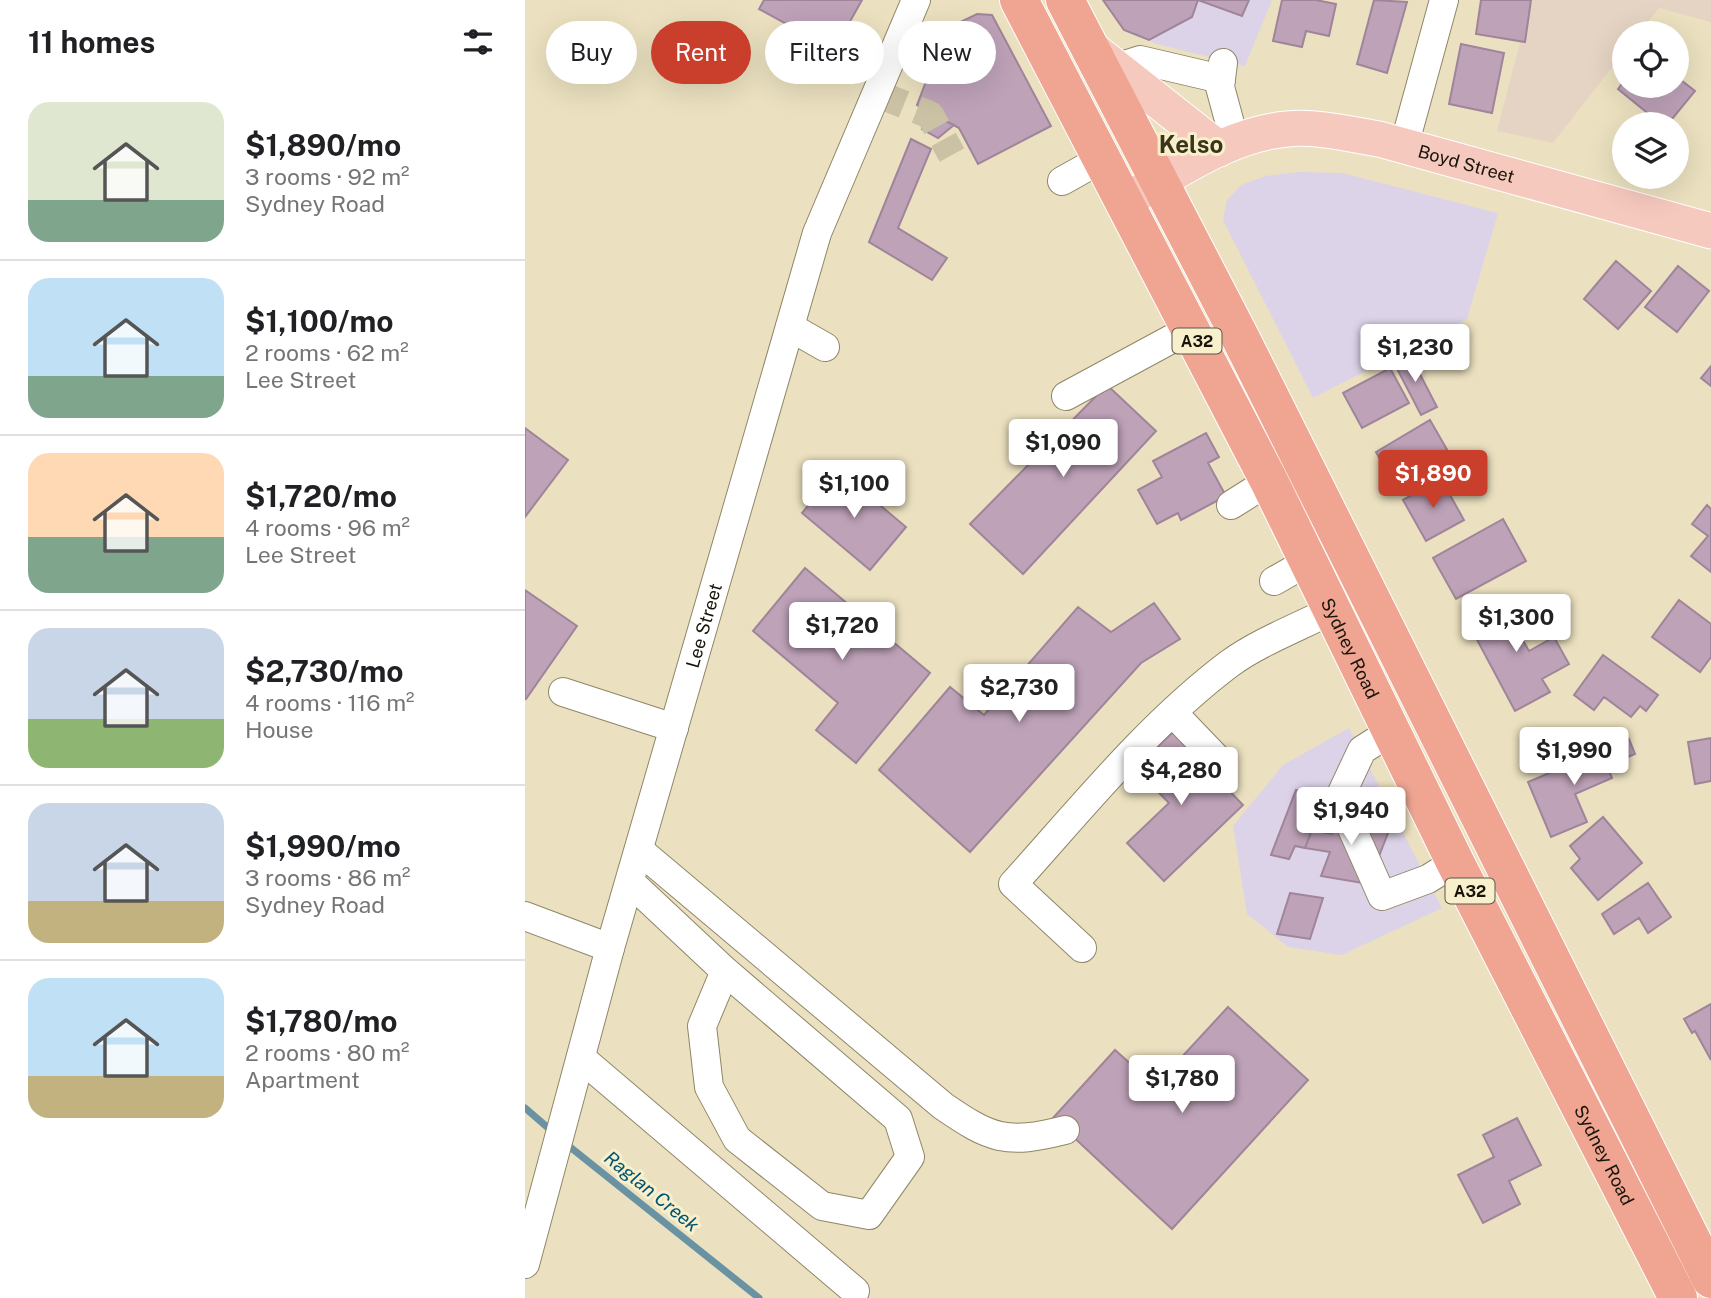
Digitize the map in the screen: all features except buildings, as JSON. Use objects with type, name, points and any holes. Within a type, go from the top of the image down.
[{"type":"highway","name":"Sydney Road","points":[[1019,0],[1269,481],[1455,862],[1678,1298]]},
{"type":"highway","name":"A32","points":[[1065,0],[1102,57],[1159,181],[1581,1015],[1711,1279]]},
{"type":"main road","points":[[1102,57],[1227,145]]},
{"type":"main road","name":"Boyd Street","points":[[1125,201],[1227,145],[1288,129],[1330,130],[1404,146],[1711,231]]},
{"type":"street","name":"Lee Street","points":[[525,1264],[610,948],[817,233],[916,0]]},
{"type":"street","points":[[1404,146],[1444,0]]},
{"type":"street","points":[[1102,57],[1222,70],[1220,87],[1227,145]]},
{"type":"street","points":[[1062,181],[1103,158]]},
{"type":"street","points":[[790,327],[825,347]]},
{"type":"street","points":[[1066,396],[1191,329]]},
{"type":"street","points":[[1231,505],[1269,481]]},
{"type":"street","points":[[1273,581],[1309,561]]},
{"type":"street","points":[[1082,948],[1013,884],[1112,773],[1173,713],[1230,663],[1332,610]]},
{"type":"street","points":[[563,692],[674,728]]},
{"type":"street","points":[[1173,713],[1222,764]]},
{"type":"street","points":[[1392,731],[1362,750],[1339,799],[1382,896],[1428,879],[1455,862]]},
{"type":"street","points":[[639,850],[943,1105],[981,1132],[1024,1140],[1065,1130]]},
{"type":"street","points":[[629,882],[725,971],[898,1118],[910,1157],[869,1215],[822,1206],[737,1139],[709,1087],[702,1026],[725,971]]},
{"type":"street","points":[[525,916],[610,948]]},
{"type":"street","points":[[581,1058],[855,1291]]},
{"type":"shaded area","points":[[1103,0],[1272,0],[1245,66],[1157,44],[1124,30]]},
{"type":"shaded area","points":[[1531,0],[1711,0],[1711,22],[1659,8],[1649,21],[1612,21],[1612,67],[1553,143],[1497,131]]},
{"type":"shaded area","points":[[1299,172],[1342,173],[1498,213],[1467,319],[1313,398],[1223,220],[1227,200],[1241,185],[1266,176]]},
{"type":"shaded area","points":[[1349,728],[1442,908],[1342,955],[1288,947],[1247,914],[1233,826],[1283,765]]},
{"type":"waterway","name":"Raglan Creek","points":[[525,1108],[554,1133]]},
{"type":"waterway","name":"Raglan Creek","points":[[565,1143],[759,1298]]},
{"type":"tunnel","points":[[878,94],[930,115],[952,155]]},
{"type":"district","name":"Kelso","points":[[1191,144]]}]
